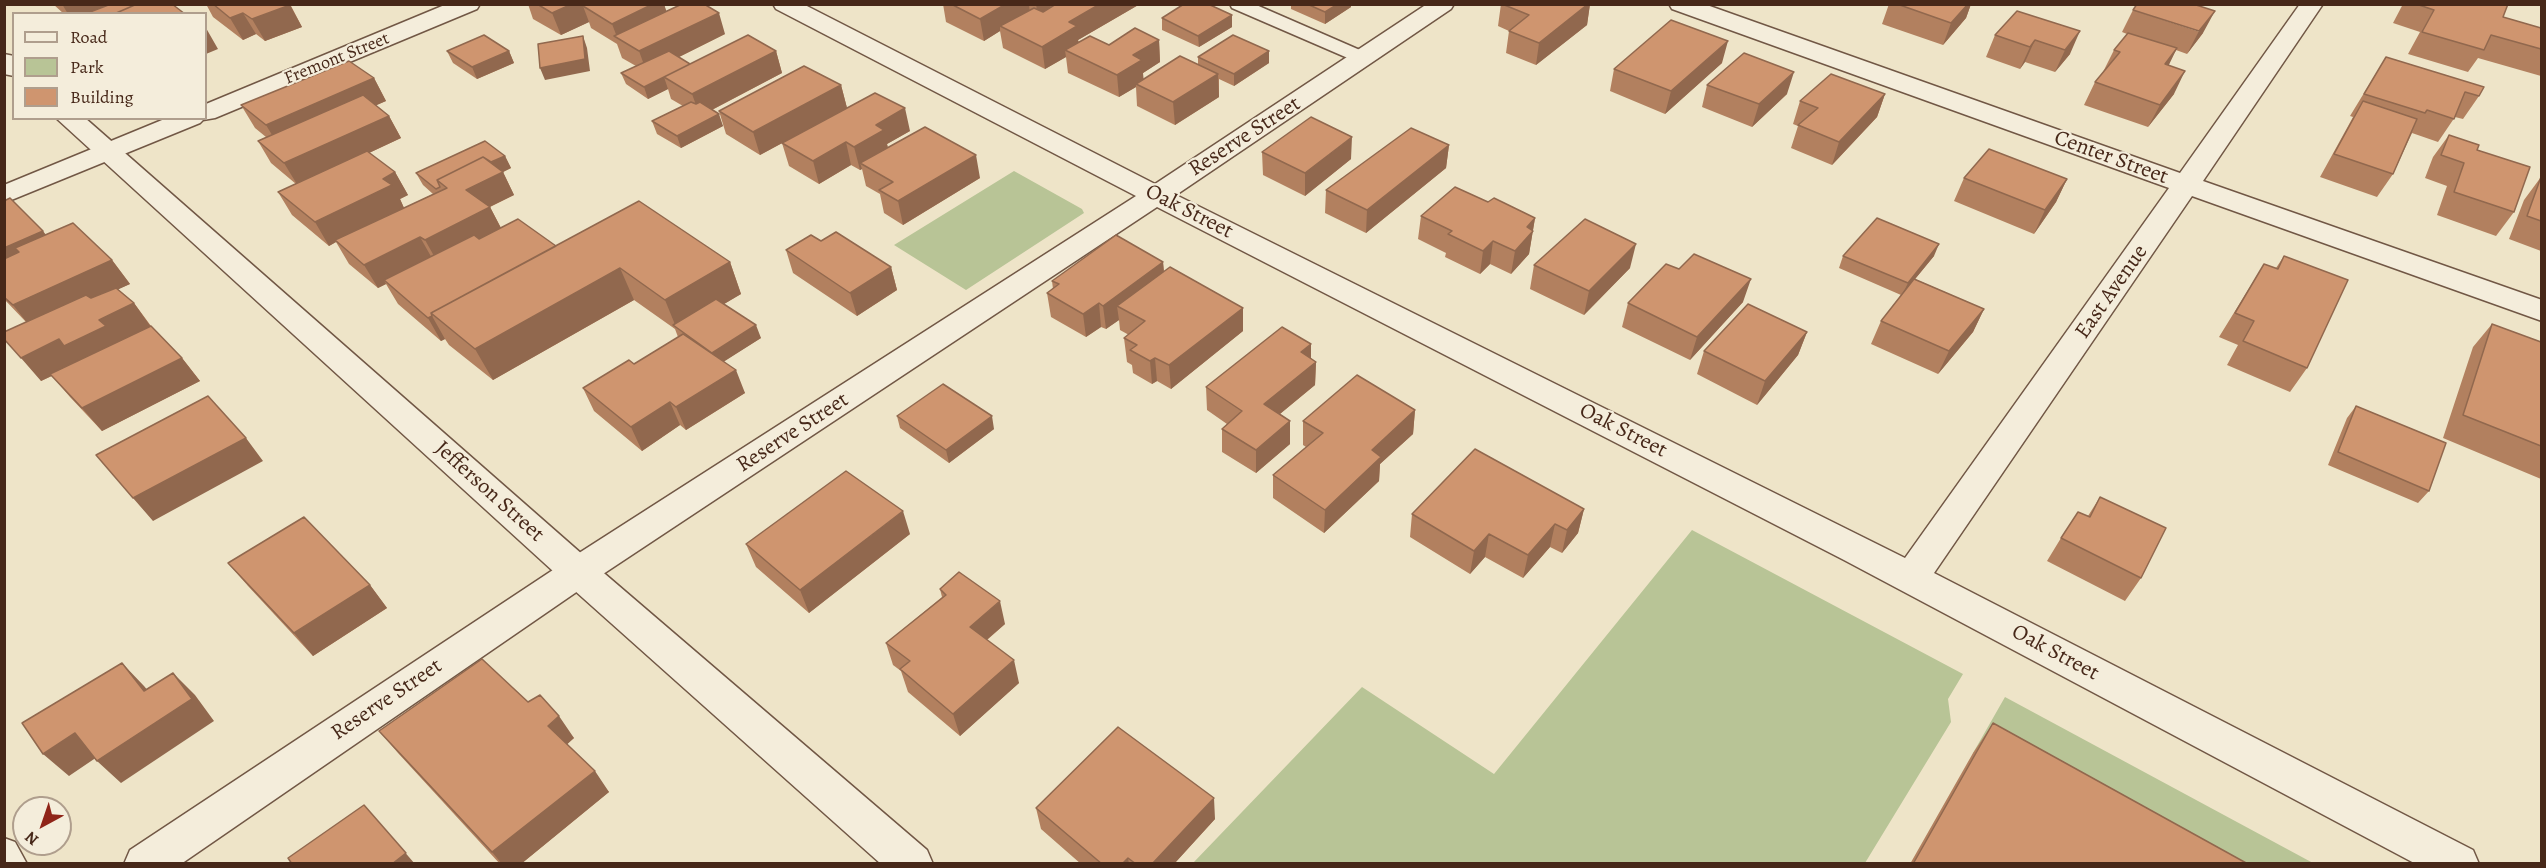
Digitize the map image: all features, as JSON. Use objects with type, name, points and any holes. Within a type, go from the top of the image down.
[{"type":"street","name":"Fremont Street","points":[[207,113],[469,4]]},
{"type":"street","name":"Oak Street","points":[[784,4],[1911,578],[2458,864]]},
{"type":"street","name":"Reserve Street","points":[[145,864],[578,572],[1156,195],[1443,4]]},
{"type":"street","name":"Center Street","points":[[1680,4],[2541,310]]},
{"type":"street","name":"East Avenue","points":[[1911,578],[2312,4]]},
{"type":"street","name":"Jefferson Street","points":[[71,120],[578,572],[912,864]]},
{"type":"street","points":[[4,195],[186,120]]},
{"type":"lane","points":[[1238,4],[1363,58]]},
{"type":"lane","points":[[4,852],[12,864]]},
{"type":"green space","points":[[1014,171],[1082,209],[1084,213],[966,290],[894,245]]},
{"type":"green space","points":[[1692,530],[1963,674],[1948,699],[1951,722],[1865,863],[1193,863],[1362,687],[1494,774]]},
{"type":"green space","points":[[2005,697],[2313,863],[2169,863],[1973,753]]},
{"type":"building","points":[[111,4],[137,4],[119,12],[90,12]]},
{"type":"building","points":[[137,4],[172,4],[182,12],[119,12]]},
{"type":"building","points":[[213,4],[290,5],[252,19],[243,13],[230,18]]},
{"type":"building","points":[[537,4],[572,4],[552,13]]},
{"type":"building","points":[[587,4],[653,4],[612,24],[583,6]]},
{"type":"building","points":[[682,4],[704,4],[719,13],[639,51],[614,36]]},
{"type":"building","points":[[951,4],[1006,4],[980,19]]},
{"type":"building","points":[[1056,4],[1100,4],[1069,22],[1077,26],[1042,47],[1000,26],[1034,8],[1043,12]]},
{"type":"building","points":[[1184,4],[1208,4],[1232,15],[1198,36],[1162,18]]},
{"type":"building","points":[[1307,4],[1338,4],[1325,12]]},
{"type":"building","points":[[1502,4],[1588,4],[1539,43],[1509,31],[1529,15]]},
{"type":"building","points":[[1897,4],[1968,4],[1951,23]]},
{"type":"building","points":[[2137,4],[2193,4],[2215,11],[2199,31],[2133,10]]},
{"type":"building","points":[[2416,4],[2508,4],[2503,17],[2541,28],[2541,49],[2491,35],[2484,50],[2422,32],[2434,10]]},
{"type":"building","points":[[2017,11],[2080,31],[2065,50],[2035,40],[2030,47],[1995,35]]},
{"type":"building","points":[[1671,20],[1728,41],[1671,91],[1614,69]]},
{"type":"building","points":[[1135,28],[1159,40],[1133,55],[1142,60],[1117,75],[1065,50],[1090,36],[1109,45]]},
{"type":"building","points":[[2128,33],[2177,48],[2165,64],[2185,71],[2160,105],[2095,82],[2120,52],[2114,50]]},
{"type":"building","points":[[484,35],[509,51],[472,67],[447,51]]},
{"type":"building","points":[[748,35],[776,51],[692,94],[664,77]]},
{"type":"building","points":[[1233,35],[1269,51],[1234,74],[1198,57]]},
{"type":"building","points":[[583,36],[585,59],[540,68],[538,44]]},
{"type":"building","points":[[669,51],[690,64],[644,87],[621,73]]},
{"type":"building","points":[[1744,53],[1794,72],[1759,104],[1707,85]]},
{"type":"building","points":[[1180,56],[1218,74],[1173,102],[1136,84]]},
{"type":"building","points":[[2386,57],[2484,87],[2479,96],[2465,92],[2454,119],[2427,110],[2425,113],[2364,94]]},
{"type":"building","points":[[349,61],[374,78],[266,125],[241,105]]},
{"type":"building","points":[[804,66],[841,85],[753,132],[719,111]]},
{"type":"building","points":[[1831,74],[1885,94],[1839,142],[1798,125],[1818,108],[1800,101]]},
{"type":"building","points":[[875,93],[905,108],[876,125],[884,130],[854,147],[846,142],[813,161],[782,143]]},
{"type":"building","points":[[363,95],[389,116],[284,163],[258,141]]},
{"type":"building","points":[[2363,101],[2417,119],[2393,174],[2334,154]]},
{"type":"building","points":[[691,102],[696,104],[700,102],[719,114],[677,136],[652,121]]},
{"type":"building","points":[[1311,117],[1352,137],[1305,173],[1262,152]]},
{"type":"building","points":[[925,127],[976,155],[898,201],[879,190],[893,182],[860,163]]},
{"type":"building","points":[[1411,128],[1449,145],[1367,210],[1326,190]]},
{"type":"building","points":[[2449,135],[2479,145],[2477,150],[2530,167],[2514,212],[2454,192],[2464,163],[2441,155]]},
{"type":"building","points":[[485,141],[505,156],[491,162],[483,157],[437,180],[440,187],[436,189],[416,173]]},
{"type":"building","points":[[1989,149],[2067,179],[2045,210],[1964,178]]},
{"type":"building","points":[[367,151],[395,172],[383,179],[392,185],[315,222],[278,192]]},
{"type":"building","points":[[483,157],[503,172],[466,190],[490,207],[425,240],[420,237],[364,265],[335,240],[447,188],[437,180]]},
{"type":"building","points":[[2541,177],[2541,221],[2527,216]]},
{"type":"building","points":[[1455,187],[1488,202],[1494,198],[1535,218],[1527,227],[1533,231],[1515,251],[1493,241],[1483,251],[1448,234],[1452,231],[1421,216]]},
{"type":"building","points":[[10,198],[43,231],[4,248],[4,201]]},
{"type":"building","points":[[639,201],[730,262],[665,300],[620,268],[475,349],[431,313]]},
{"type":"building","points":[[1877,218],[1939,244],[1908,283],[1843,256]]},
{"type":"building","points":[[518,219],[556,246],[431,313],[432,316],[428,318],[384,280],[474,235],[479,239]]},
{"type":"building","points":[[1585,219],[1636,244],[1589,291],[1534,265]]},
{"type":"building","points":[[73,223],[112,260],[13,305],[4,297],[4,259],[19,252],[15,248]]},
{"type":"building","points":[[836,232],[891,267],[850,293],[786,250],[811,235],[821,241]]},
{"type":"building","points":[[1116,235],[1163,262],[1103,306],[1099,303],[1083,314],[1047,293],[1059,284],[1052,281]]},
{"type":"building","points":[[1694,254],[1751,279],[1697,337],[1628,303],[1666,264],[1679,269]]},
{"type":"building","points":[[2284,256],[2348,280],[2307,368],[2243,341],[2254,321],[2235,313],[2264,264],[2278,269]]},
{"type":"building","points":[[1170,267],[1243,308],[1169,365],[1155,358],[1150,361],[1130,350],[1137,345],[1124,338],[1145,321],[1117,306]]},
{"type":"building","points":[[1914,279],[1984,309],[1949,351],[1881,321]]},
{"type":"building","points":[[116,288],[134,303],[99,320],[106,326],[64,346],[59,339],[21,358],[4,339],[4,332],[86,295],[91,298]]},
{"type":"building","points":[[716,299],[756,325],[712,353],[673,325]]},
{"type":"building","points":[[1748,304],[1807,332],[1765,381],[1704,351]]},
{"type":"building","points":[[2492,324],[2541,342],[2541,446],[2463,415]]},
{"type":"building","points":[[151,326],[182,358],[82,408],[50,374]]},
{"type":"building","points":[[1282,327],[1311,344],[1301,352],[1316,362],[1264,404],[1290,421],[1256,450],[1222,429],[1242,411],[1206,387]]},
{"type":"building","points":[[683,334],[736,370],[676,407],[670,402],[631,427],[583,388],[629,360],[634,364]]},
{"type":"building","points":[[1357,375],[1415,410],[1372,450],[1381,457],[1325,510],[1273,475],[1323,433],[1303,421]]},
{"type":"building","points":[[943,384],[992,416],[946,450],[897,416]]},
{"type":"building","points":[[208,396],[246,438],[133,498],[96,455]]},
{"type":"building","points":[[2356,406],[2446,443],[2429,491],[2338,452]]},
{"type":"building","points":[[1475,449],[1584,509],[1567,530],[1555,524],[1528,555],[1489,534],[1474,551],[1412,514]]},
{"type":"building","points":[[846,471],[903,511],[800,590],[746,544]]},
{"type":"building","points":[[2100,497],[2166,528],[2141,578],[2061,538],[2078,512],[2090,517]]},
{"type":"building","points":[[304,517],[370,585],[294,633],[228,563]]},
{"type":"building","points":[[959,572],[1000,601],[970,627],[1014,660],[953,714],[900,669],[910,661],[886,643],[946,595],[940,589]]},
{"type":"building","points":[[482,659],[528,702],[540,695],[559,716],[548,726],[595,771],[492,852],[379,731]]},
{"type":"building","points":[[122,663],[144,691],[173,673],[192,699],[97,761],[75,733],[43,754],[22,723]]},
{"type":"building","points":[[1993,723],[2248,864],[1913,864]]},
{"type":"building","points":[[1118,727],[1214,798],[1152,864],[1136,864],[1128,858],[1122,864],[1102,864],[1036,808]]},
{"type":"building","points":[[364,805],[406,853],[392,864],[292,864],[288,858]]}]
